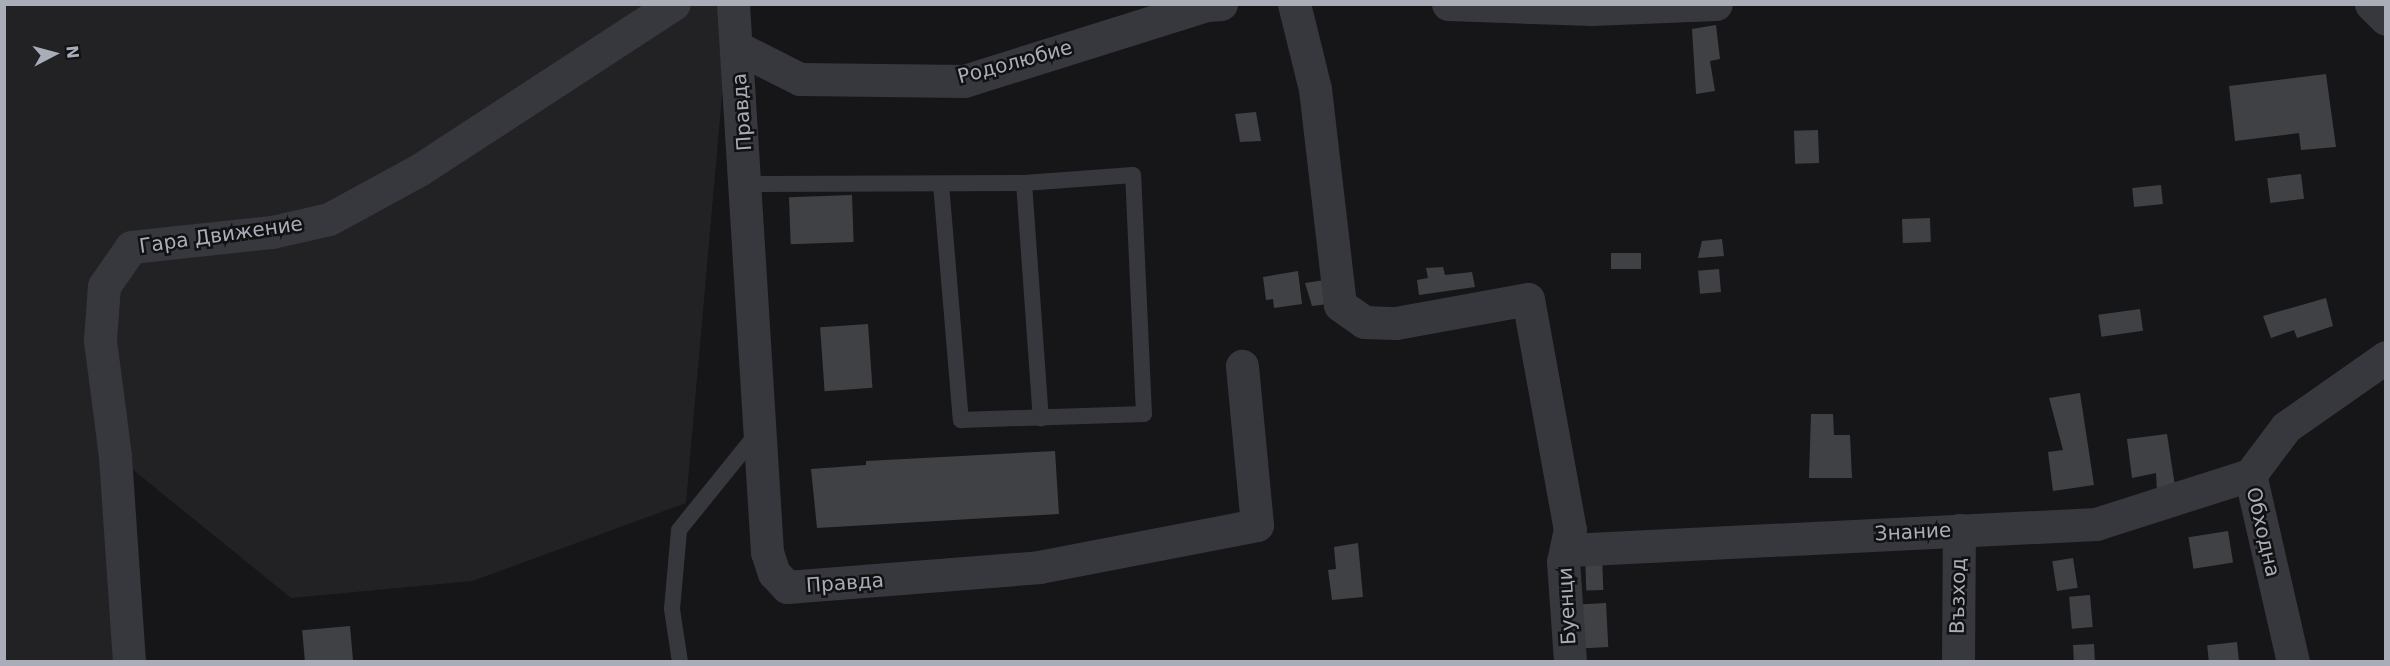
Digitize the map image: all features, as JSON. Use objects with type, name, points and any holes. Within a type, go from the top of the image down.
[{"type":"street","name":"Гара Движение","points":[[129,662],[115,456],[99,340],[104,286],[131,247],[272,231],[330,219],[419,170],[674,4]]},
{"type":"street","name":"Правда","points":[[733,4],[747,184],[767,552],[774,573],[787,587],[1040,567],[1257,525],[1242,366]]},
{"type":"street","name":"Родолюбие","points":[[738,48],[800,79],[964,81],[1207,5],[1221,4]]},
{"type":"street","name":"Буенци","points":[[1294,4],[1314,89],[1340,305],[1364,322],[1396,323],[1528,299],[1570,529],[1568,550],[1563,561],[1570,662]]},
{"type":"street","points":[[1448,4],[1591,9],[1716,4]]},
{"type":"street","points":[[2371,4],[2385,19]]},
{"type":"street","name":"Обходна","points":[[2293,662],[2250,475],[2286,428],[2385,357]]},
{"type":"street","name":"Знание","points":[[1568,550],[2096,524],[2185,499],[2250,475]]},
{"type":"street","name":"Възход","points":[[1958,662],[1959,530]]},
{"type":"lane","points":[[747,184],[1024,183],[1133,175],[1144,414],[961,420],[941,184]]},
{"type":"lane","points":[[1024,183],[1041,418]]},
{"type":"lane","points":[[680,662],[672,609],[679,530],[760,429]]},
{"type":"shaded area","points":[[4,5],[730,5],[686,503],[472,581],[291,598],[116,456],[128,661],[5,661]]},
{"type":"building","points":[[1716,25],[1720,59],[1710,61],[1715,91],[1696,94],[1692,29]]},
{"type":"building","points":[[2326,74],[2336,147],[2301,150],[2299,133],[2235,141],[2229,86]]},
{"type":"building","points":[[1256,112],[1261,141],[1240,142],[1235,114]]},
{"type":"building","points":[[1818,130],[1819,163],[1795,164],[1794,131]]},
{"type":"building","points":[[2301,174],[2304,199],[2270,203],[2267,178]]},
{"type":"building","points":[[2161,185],[2163,204],[2134,207],[2132,188]]},
{"type":"building","points":[[852,195],[854,242],[791,244],[789,197]]},
{"type":"building","points":[[1930,218],[1931,242],[1903,243],[1902,219]]},
{"type":"building","points":[[1722,239],[1724,256],[1698,258],[1702,241]]},
{"type":"building","points":[[1611,253],[1641,253],[1641,269],[1611,269]]},
{"type":"building","points":[[1443,267],[1445,275],[1472,272],[1475,287],[1419,295],[1417,280],[1428,278],[1426,268]]},
{"type":"building","points":[[1719,269],[1721,292],[1700,294],[1698,271]]},
{"type":"building","points":[[1298,271],[1302,304],[1274,308],[1273,299],[1266,300],[1263,277]]},
{"type":"building","points":[[1325,280],[1328,304],[1312,306],[1305,283]]},
{"type":"building","points":[[2326,298],[2333,326],[2297,338],[2294,330],[2271,338],[2263,316]]},
{"type":"building","points":[[2140,309],[2143,331],[2101,337],[2098,315]]},
{"type":"building","points":[[868,324],[872,388],[825,391],[820,327]]},
{"type":"building","points":[[2080,393],[2094,485],[2053,491],[2048,452],[2063,450],[2049,398]]},
{"type":"building","points":[[1811,414],[1833,414],[1834,435],[1850,435],[1852,478],[1809,478]]},
{"type":"building","points":[[2167,434],[2175,486],[2157,492],[2156,473],[2132,478],[2127,439]]},
{"type":"building","points":[[1055,451],[1059,514],[817,528],[811,469],[866,465],[866,461]]},
{"type":"building","points":[[2228,531],[2233,563],[2193,569],[2188,537]]},
{"type":"building","points":[[1358,543],[1363,597],[1332,600],[1328,570],[1336,569],[1334,547]]},
{"type":"building","points":[[1602,553],[1603,590],[1586,591],[1585,554]]},
{"type":"building","points":[[2073,558],[2078,588],[2057,591],[2052,561]]},
{"type":"building","points":[[2090,595],[2093,627],[2072,629],[2069,597]]},
{"type":"building","points":[[1606,603],[1608,647],[1580,648],[1578,604]]},
{"type":"building","points":[[350,626],[353,662],[305,662],[302,630]]},
{"type":"building","points":[[2237,642],[2239,662],[2209,662],[2207,645]]},
{"type":"building","points":[[2094,644],[2095,662],[2074,662],[2073,645]]}]
